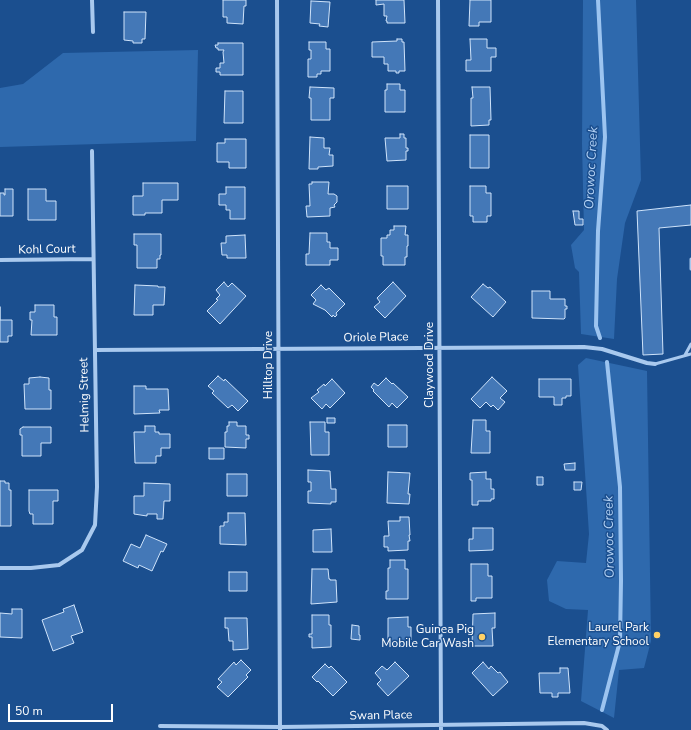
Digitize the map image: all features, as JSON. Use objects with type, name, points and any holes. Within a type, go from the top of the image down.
[{"type":"street","points":[[92,0],[93,32]]},
{"type":"street","name":"Hilltop Drive","points":[[277,0],[280,728]]},
{"type":"street","name":"Claywood Drive","points":[[438,0],[441,728]]},
{"type":"street","name":"Helmig Street","points":[[0,568],[31,568],[59,565],[82,550],[95,525],[95,350],[92,151]]},
{"type":"street","name":"Kohl Court","points":[[0,260],[93,259]]},
{"type":"street","name":"Oriole Place","points":[[95,350],[584,347],[602,350],[647,363],[656,364]]},
{"type":"street","name":"Swan Place","points":[[160,726],[441,728],[584,723],[602,726],[607,730]]},
{"type":"lane","points":[[691,259],[691,269]]},
{"type":"lane","points":[[685,355],[691,344]]},
{"type":"lane","points":[[656,364],[691,354]]},
{"type":"shaded area","points":[[583,0],[636,0],[641,180],[625,223],[617,279],[614,339],[581,334],[579,272],[575,268],[571,245],[584,230],[582,144]]},
{"type":"shaded area","points":[[198,50],[196,141],[0,147],[0,88],[23,84],[63,53]]},
{"type":"shaded area","points":[[586,358],[647,371],[651,641],[644,668],[619,670],[614,718],[581,701],[588,610],[566,609],[549,601],[547,580],[557,561],[586,563],[589,534],[578,365]]},
{"type":"building","points":[[223,0],[246,0],[246,6],[244,6],[243,24],[227,23],[227,17],[223,17]]},
{"type":"building","points":[[376,0],[404,0],[405,23],[387,23],[387,16],[384,16],[384,4],[376,5]]},
{"type":"building","points":[[470,0],[491,0],[491,22],[479,22],[479,26],[469,26]]},
{"type":"building","points":[[311,1],[330,2],[328,27],[310,23]]},
{"type":"building","points":[[124,12],[146,12],[145,39],[142,39],[142,43],[133,43],[133,41],[124,40]]},
{"type":"building","points":[[397,39],[402,39],[402,42],[404,42],[405,71],[399,71],[399,73],[396,73],[396,71],[388,71],[388,64],[384,64],[384,57],[372,57],[372,42],[397,41]]},
{"type":"building","points":[[470,39],[487,39],[487,48],[496,48],[496,57],[491,57],[491,71],[466,71],[466,60],[471,60]]},
{"type":"building","points":[[309,42],[326,42],[326,49],[330,49],[330,71],[321,71],[321,74],[317,74],[317,77],[308,77],[308,59],[311,59]]},
{"type":"building","points":[[218,43],[243,43],[243,75],[220,75],[220,72],[216,72],[216,68],[220,68],[220,63],[224,63],[224,50],[218,50],[218,48],[216,48],[215,45],[218,45]]},
{"type":"building","points":[[387,84],[400,84],[400,90],[405,90],[405,112],[385,112],[385,90],[387,90]]},
{"type":"building","points":[[310,87],[334,88],[334,98],[330,98],[330,120],[311,120],[311,98],[309,98]]},
{"type":"building","points":[[472,87],[490,87],[491,120],[489,120],[489,125],[471,126],[471,98],[473,98]]},
{"type":"building","points":[[225,91],[243,91],[243,123],[224,123]]},
{"type":"building","points":[[400,134],[404,134],[404,138],[406,138],[406,148],[408,148],[408,151],[406,151],[406,160],[387,161],[385,138],[400,138]]},
{"type":"building","points":[[470,135],[489,135],[489,168],[470,168]]},
{"type":"building","points":[[310,137],[324,138],[324,148],[330,148],[329,155],[333,155],[333,166],[309,169]]},
{"type":"building","points":[[225,139],[246,139],[246,168],[229,168],[229,162],[217,162],[217,143],[225,143]]},
{"type":"building","points":[[312,182],[329,182],[328,194],[334,194],[337,196],[337,202],[334,205],[335,207],[330,208],[330,216],[307,217],[306,206],[310,206],[309,184],[312,184]]},
{"type":"building","points":[[143,183],[178,183],[178,200],[162,200],[162,213],[133,215],[133,196],[143,196]]},
{"type":"building","points":[[387,186],[408,186],[408,209],[387,209]]},
{"type":"building","points":[[470,186],[486,186],[486,193],[491,193],[491,216],[487,216],[487,222],[473,222],[473,216],[470,216]]},
{"type":"building","points":[[226,187],[245,187],[245,219],[230,219],[230,210],[226,210],[226,205],[219,205],[219,194],[226,194]]},
{"type":"building","points":[[5,189],[13,189],[13,216],[0,216],[0,193],[4,193],[5,195]]},
{"type":"building","points":[[28,189],[46,189],[46,201],[56,201],[56,220],[28,220]]},
{"type":"building","points":[[691,205],[691,225],[659,228],[663,354],[643,355],[637,211]]},
{"type":"building","points":[[573,211],[579,211],[579,219],[583,219],[583,225],[575,225]]},
{"type":"building","points":[[394,226],[406,226],[405,235],[408,235],[408,246],[407,257],[405,257],[405,265],[383,265],[383,256],[381,256],[381,238],[387,238],[387,235],[390,235],[390,230],[394,230]]},
{"type":"building","points":[[310,233],[327,233],[327,242],[330,242],[330,248],[338,248],[338,260],[330,260],[330,265],[306,265],[306,254],[309,254]]},
{"type":"building","points":[[134,234],[161,234],[161,255],[160,259],[157,259],[157,268],[137,268],[137,245],[134,245]]},
{"type":"building","points":[[245,235],[246,258],[227,258],[227,255],[222,255],[221,243],[226,243],[226,236]]},
{"type":"building","points":[[224,282],[228,287],[232,283],[246,296],[220,324],[207,311],[218,300],[216,299],[220,295],[216,290]]},
{"type":"building","points":[[393,282],[406,296],[385,318],[374,307],[380,302],[377,298]]},
{"type":"building","points":[[483,284],[488,288],[490,287],[506,302],[493,317],[471,297]]},
{"type":"building","points":[[135,285],[165,287],[164,305],[153,305],[153,315],[134,315]]},
{"type":"building","points":[[321,285],[326,290],[329,288],[345,304],[336,313],[337,315],[335,317],[333,315],[332,317],[325,310],[313,304],[316,300],[311,295]]},
{"type":"building","points":[[532,291],[550,291],[550,299],[565,299],[565,306],[567,306],[567,309],[565,309],[565,318],[532,318]]},
{"type":"building","points":[[35,305],[54,305],[54,317],[57,317],[57,335],[31,335],[32,320],[30,320],[30,312],[35,312]]},
{"type":"building","points":[[0,320],[12,320],[12,336],[8,336],[8,342],[0,342]]},
{"type":"building","points":[[218,376],[224,381],[225,379],[248,401],[238,411],[232,405],[228,408],[212,393],[214,391],[208,386]]},
{"type":"building","points":[[492,377],[507,391],[500,398],[505,402],[498,410],[493,405],[491,407],[486,402],[480,408],[471,399]]},
{"type":"building","points":[[29,378],[49,378],[49,390],[51,390],[51,409],[25,409],[24,384],[29,384]]},
{"type":"building","points":[[386,378],[408,397],[397,408],[392,403],[389,407],[371,387],[374,383],[378,386]]},
{"type":"building","points":[[332,379],[345,393],[330,408],[326,404],[322,409],[311,398],[319,392],[317,390],[324,384],[325,386]]},
{"type":"building","points":[[539,379],[571,379],[571,396],[562,398],[562,405],[554,405],[554,397],[539,397]]},
{"type":"building","points":[[134,386],[146,386],[146,389],[168,389],[169,410],[159,410],[160,413],[134,414]]},
{"type":"building","points":[[327,418],[335,418],[335,423],[327,423]]},
{"type":"building","points":[[473,420],[486,420],[486,431],[490,431],[490,453],[471,453]]},
{"type":"building","points":[[229,422],[237,422],[237,426],[246,426],[246,435],[249,435],[249,439],[246,439],[246,448],[225,447],[225,432],[227,432]]},
{"type":"building","points":[[310,422],[325,422],[325,432],[329,432],[329,455],[311,455]]},
{"type":"building","points":[[388,425],[407,425],[407,447],[388,447]]},
{"type":"building","points":[[145,426],[155,426],[155,432],[159,432],[159,434],[170,434],[170,448],[161,448],[161,456],[156,456],[156,463],[135,463],[134,432],[145,432]]},
{"type":"building","points":[[23,427],[51,427],[51,443],[41,443],[41,456],[22,456],[22,435],[20,435],[20,429]]},
{"type":"building","points":[[209,448],[224,448],[224,459],[209,459]]},
{"type":"building","points":[[575,463],[575,470],[565,470],[564,464]]},
{"type":"building","points":[[308,470],[330,471],[331,489],[336,489],[336,502],[331,502],[331,504],[308,503],[308,491],[311,491],[311,482],[308,482]]},
{"type":"building","points":[[388,472],[410,473],[408,494],[410,494],[409,504],[387,503]]},
{"type":"building","points":[[486,472],[486,479],[491,479],[491,489],[494,489],[494,499],[491,499],[491,501],[478,501],[478,505],[472,505],[472,480],[470,480],[470,473]]},
{"type":"building","points":[[227,474],[247,474],[247,496],[227,496]]},
{"type":"building","points":[[537,477],[543,477],[543,485],[537,485]]},
{"type":"building","points":[[0,481],[9,483],[9,490],[11,490],[11,526],[0,526]]},
{"type":"building","points":[[574,482],[582,482],[581,490],[574,490]]},
{"type":"building","points":[[144,483],[170,484],[170,501],[164,501],[163,519],[157,519],[157,514],[147,514],[147,516],[134,514],[134,496],[144,496]]},
{"type":"building","points":[[29,490],[58,490],[58,501],[53,501],[53,524],[33,524],[33,514],[30,514],[29,511]]},
{"type":"building","points":[[228,513],[245,513],[246,545],[220,544],[220,526],[224,526],[224,522],[228,522]]},
{"type":"building","points":[[400,517],[409,517],[410,541],[408,541],[408,550],[388,551],[388,547],[384,547],[384,536],[389,536],[388,521],[400,521]]},
{"type":"building","points":[[473,528],[493,528],[493,550],[469,551],[469,539],[473,539]]},
{"type":"building","points":[[331,529],[332,552],[313,552],[313,530]]},
{"type":"building","points":[[146,535],[167,544],[163,552],[161,551],[152,571],[139,565],[138,568],[123,561],[131,544],[140,548]]},
{"type":"building","points":[[390,560],[405,560],[405,569],[408,569],[408,599],[386,599]]},
{"type":"building","points":[[471,564],[488,564],[488,576],[492,576],[492,598],[476,598],[476,601],[471,601]]},
{"type":"building","points":[[312,569],[328,569],[329,579],[336,580],[337,602],[311,604]]},
{"type":"building","points":[[229,572],[247,572],[247,591],[229,591]]},
{"type":"building","points":[[74,605],[83,632],[71,636],[74,643],[53,651],[42,620],[64,612],[63,609]]},
{"type":"building","points":[[12,609],[22,609],[22,638],[0,637],[0,613],[12,614]]},
{"type":"building","name":"Guinea Pig Mobile Car Wash","points":[[495,613],[495,628],[492,628],[493,646],[472,646],[473,614]]},
{"type":"building","points":[[312,615],[329,615],[329,625],[331,625],[331,647],[312,648],[312,637],[309,637],[309,634],[312,634]]},
{"type":"building","points":[[408,617],[408,627],[411,627],[411,640],[409,640],[409,646],[392,646],[392,640],[388,640],[388,618]]},
{"type":"building","points":[[225,618],[247,618],[248,649],[233,650],[233,641],[229,641],[228,628],[225,628]]},
{"type":"building","points":[[352,625],[359,626],[360,640],[351,639]]},
{"type":"building","points":[[241,660],[251,670],[246,675],[248,677],[228,697],[217,687],[222,682],[218,679],[234,662],[236,665]]},
{"type":"building","points":[[395,662],[409,676],[388,696],[377,684],[381,680],[375,673],[382,666],[387,670]]},
{"type":"building","points":[[483,662],[489,669],[491,666],[498,673],[500,672],[508,682],[493,696],[472,673]]},
{"type":"building","points":[[325,664],[329,668],[331,666],[347,682],[333,696],[312,677]]},
{"type":"building","points":[[560,668],[568,668],[570,693],[558,693],[558,697],[552,697],[552,693],[540,693],[539,673],[560,673]]},
{"type":"waterway","name":"Orowoc Creek","points":[[598,0],[605,137],[598,231],[596,326],[600,338]]},
{"type":"waterway","name":"Orowoc Creek","points":[[602,710],[620,641],[621,581],[620,487],[607,362]]},
{"type":"place","name":"Laurel Park Elementary School","points":[[657,635]]},
{"type":"place","name":"Guinea Pig Mobile Car Wash","points":[[482,637]]}]
